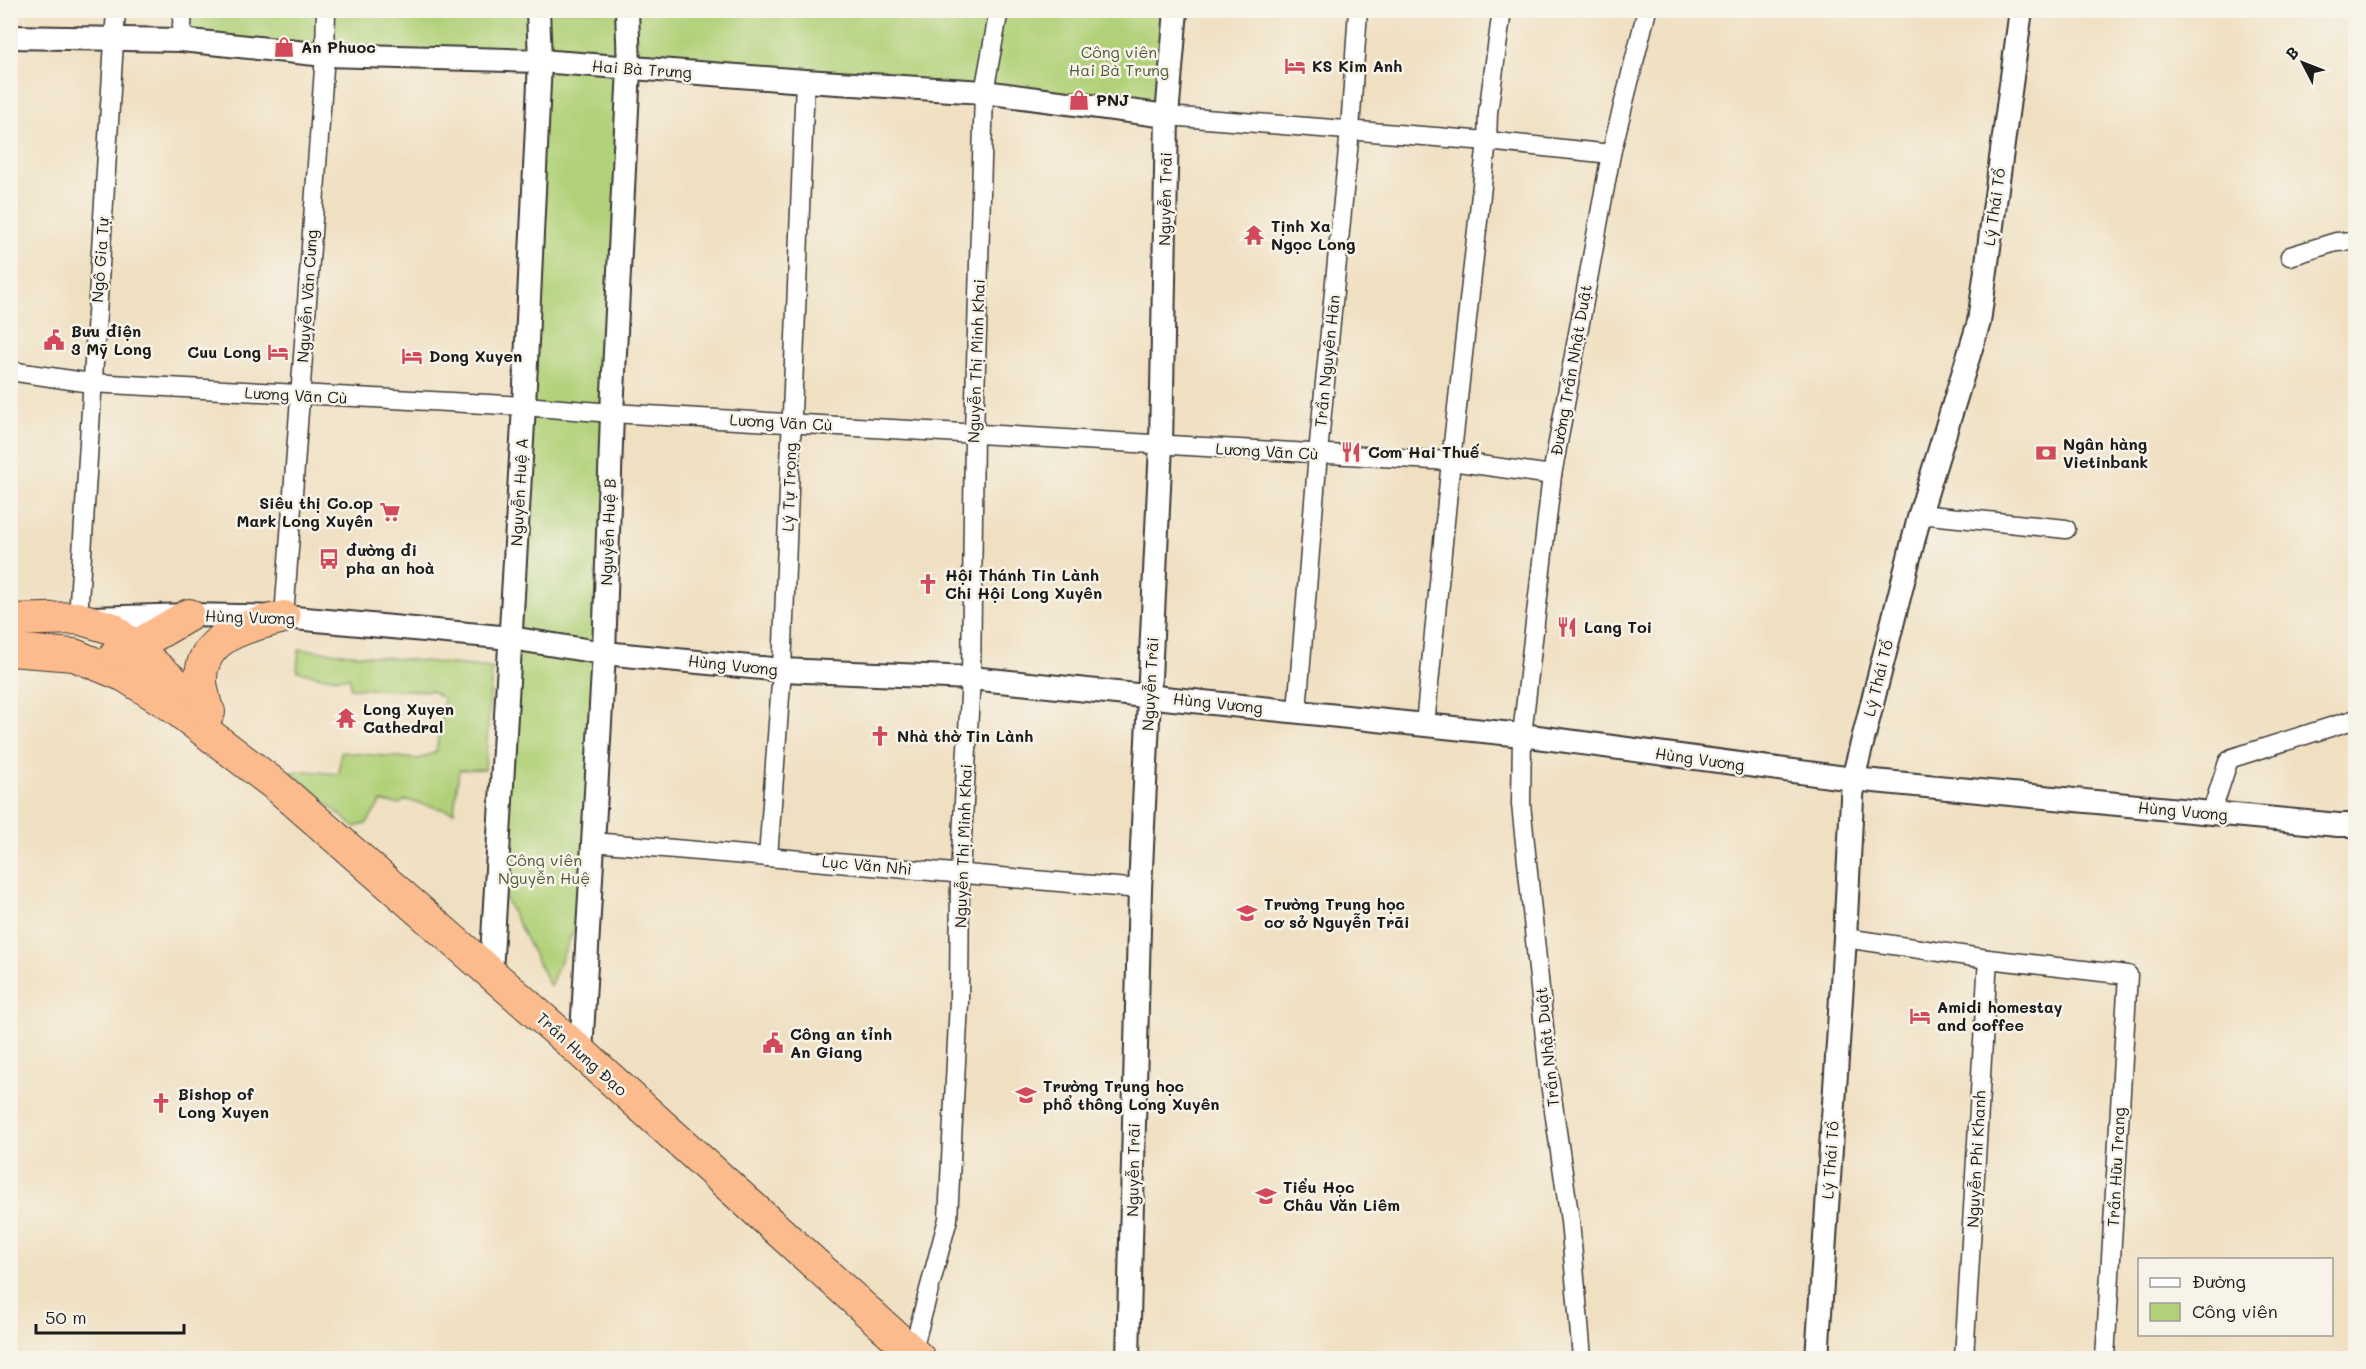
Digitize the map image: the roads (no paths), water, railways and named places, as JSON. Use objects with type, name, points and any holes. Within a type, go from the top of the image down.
[{"type":"highway","points":[[10,650],[66,654],[120,653],[189,615]]},
{"type":"highway","points":[[206,708],[201,679],[206,659],[220,640],[245,626],[284,617]]},
{"type":"highway","points":[[10,620],[78,618],[111,628],[206,708],[244,762]]},
{"type":"highway","name":"Trần Hưng Đạo","points":[[66,654],[125,676],[172,706],[278,788],[581,1052],[915,1358]]},
{"type":"street","name":"Ngô Gia Tự","points":[[78,618],[116,10]]},
{"type":"street","points":[[181,40],[183,10]]},
{"type":"street","name":"Nguyễn Văn Cưng","points":[[284,617],[326,55],[326,10]]},
{"type":"street","name":"Nguyễn Huệ A","points":[[491,973],[524,406],[540,61],[538,10]]},
{"type":"street","name":"Nguyễn Huệ B","points":[[581,1052],[604,653],[612,413],[629,68],[627,10]]},
{"type":"street","name":"Nguyễn Thị Minh Khai","points":[[915,1358],[948,1219],[959,1002],[960,873],[971,678],[974,433],[984,92],[999,10]]},
{"type":"street","name":"Nguyễn Trãi","points":[[1128,1359],[1140,889],[1161,445],[1167,116],[1176,10]]},
{"type":"street","name":"Trần Nguyên Hãn","points":[[1297,711],[1318,453],[1350,130],[1358,10]]},
{"type":"street","points":[[1425,724],[1451,461],[1487,141],[1488,113],[1502,10]]},
{"type":"street","name":"Đường Trần Nhật Duật","points":[[1522,735],[1552,475],[1611,154],[1647,10]]},
{"type":"street","name":"Lý Thái Tổ","points":[[1817,1359],[1845,938],[1853,779],[1920,514],[1979,322],[2021,10]]},
{"type":"street","name":"Hai Bà Trưng","points":[[10,38],[181,40],[326,55],[540,61],[984,92],[1167,116]]},
{"type":"street","name":"Lý Tự Trọng","points":[[768,857],[782,670],[805,81]]},
{"type":"street","points":[[1167,116],[1487,141],[1611,154]]},
{"type":"street","points":[[2290,256],[2336,242],[2355,241]]},
{"type":"street","name":"Lương Vãn Cù","points":[[10,371],[91,383],[300,396],[524,406],[1451,461],[1552,475]]},
{"type":"street","points":[[1920,514],[2066,529]]},
{"type":"street","name":"Hùng Vương","points":[[78,618],[189,615],[284,617],[511,638],[604,653],[782,670],[971,678],[1522,735],[1853,779],[2211,814],[2355,825]]},
{"type":"street","points":[[10,667],[66,654]]},
{"type":"street","points":[[2211,814],[2228,762],[2232,758],[2355,719]]},
{"type":"street","name":"Trần Nhật Duật","points":[[1522,735],[1521,804],[1549,1076],[1570,1221],[1582,1359]]},
{"type":"street","name":"Lục Văn Nhì","points":[[593,842],[1140,889]]},
{"type":"street","points":[[1845,938],[1989,959]]},
{"type":"street","name":"Trần Hữu Trang","points":[[1989,959],[2128,975],[2105,1359]]},
{"type":"street","name":"Nguyễn Phi Khanh","points":[[1964,1359],[1989,959]]},
{"type":"place","name":"An Phuoc","points":[[284,47]]},
{"type":"place","name":"KS Kim Anh","points":[[1295,66]]},
{"type":"place","name":"PNJ","points":[[1079,100]]},
{"type":"place","name":"Tịnh Xa Ngọc Long","points":[[1254,235]]},
{"type":"place","name":"Bưu điện 3 Mỹ Long","points":[[54,340]]},
{"type":"place","name":"Cuu Long","points":[[278,352]]},
{"type":"place","name":"Dong Xuyen","points":[[412,356]]},
{"type":"place","name":"Cơm Hai Thuế","points":[[1351,452]]},
{"type":"place","name":"Ngân hàng Vietinbank","points":[[2046,453]]},
{"type":"place","name":"Siêu thị Co.op Mark Long Xuyên","points":[[390,512]]},
{"type":"place","name":"đường đi pha an hoà","points":[[329,559]]},
{"type":"place","name":"Hội Thánh Tin Lành Chi Hội Long Xuyên","points":[[928,584]]},
{"type":"place","name":"Lang Toi","points":[[1567,627]]},
{"type":"place","name":"Long Xuyen Cathedral","points":[[346,718]]},
{"type":"place","name":"Nhà thờ Tin Lành","points":[[880,736]]},
{"type":"place","name":"Trường Trung học cơ sở Nguyễn Trãi","points":[[1247,913]]},
{"type":"place","name":"Amidi homestay and coffee","points":[[1920,1016]]},
{"type":"place","name":"Công an tỉnh An Giang","points":[[773,1043]]},
{"type":"place","name":"Trường Trung học phổ thông Long Xuyên","points":[[1026,1095]]},
{"type":"place","name":"Bishop of Long Xuyen","points":[[161,1103]]},
{"type":"place","name":"Tiểu Học Châu Văn Liêm","points":[[1266,1196]]},
{"type":"park label","name":"Công viên Hai Bà Trưng","points":[[1119,61]]},
{"type":"park label","name":"Công viên Nguyễn Huệ","points":[[544,869]]}]
